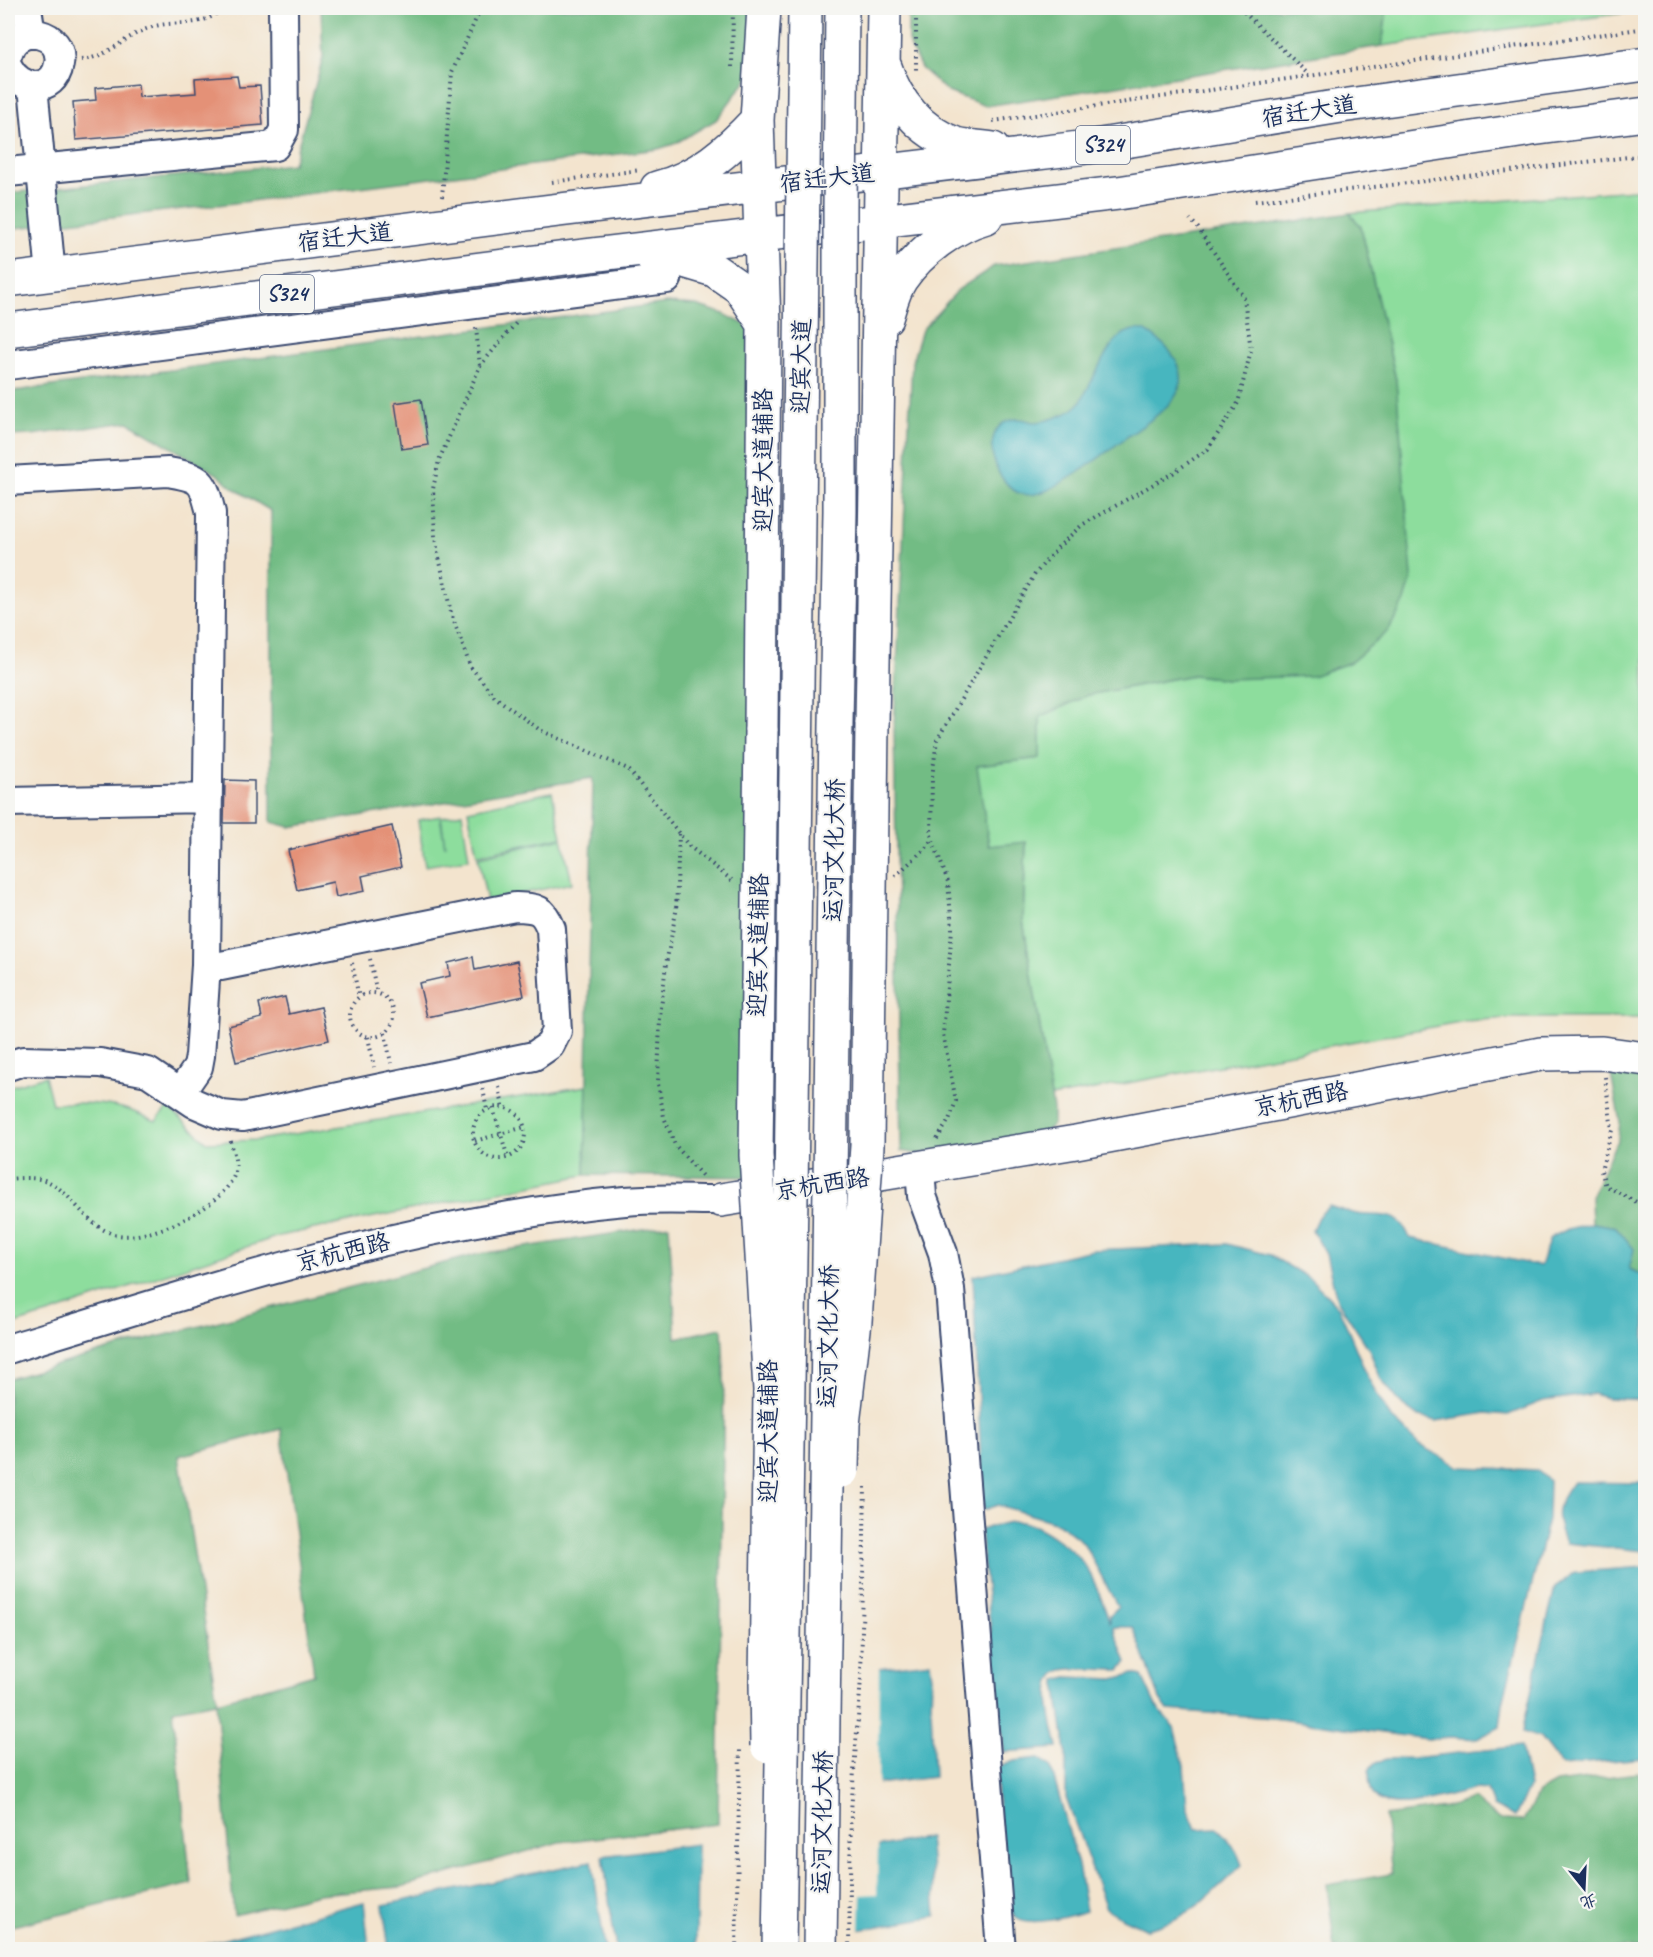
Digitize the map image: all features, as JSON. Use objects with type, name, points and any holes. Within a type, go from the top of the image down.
[{"type":"main road","name":"迎宾大道辅路","points":[[764,8],[757,120],[764,324],[756,1155],[770,1390],[766,1683],[769,1827],[780,1882]]},
{"type":"main road","name":"迎宾大道","points":[[796,725],[805,8]]},
{"type":"main road","name":"迎宾大道","points":[[836,723],[840,511],[842,8]]},
{"type":"main road","points":[[822,1874],[833,1779],[843,1424],[855,1321],[867,1146],[884,8]]},
{"type":"main road","points":[[883,59],[896,93],[914,118],[932,134],[957,144],[993,149],[1049,152]]},
{"type":"main road","name":"宿迁大道","points":[[8,280],[551,197],[759,186],[1049,152],[1341,106],[1646,64]]},
{"type":"main road","name":"宿迁大道","points":[[8,330],[566,258],[1118,193],[1531,129],[1646,114]]},
{"type":"main road","points":[[551,197],[672,184],[702,169],[736,143],[757,120]]},
{"type":"main road","points":[[878,346],[891,301],[900,280],[921,255],[947,236],[975,220],[1039,203]]},
{"type":"main road","points":[[566,258],[684,261],[714,270],[740,288],[764,324]]},
{"type":"main road","name":"运河文化大桥","points":[[820,1950],[836,723]]},
{"type":"main road","name":"运河文化大桥","points":[[779,1950],[791,1220],[796,725]]},
{"type":"main road","name":"京杭西路","points":[[721,1200],[1076,1142],[1542,1054],[1602,1053],[1646,1059]]},
{"type":"street","points":[[8,172],[275,146],[284,130],[284,8]]},
{"type":"street","points":[[8,53],[29,21],[57,48],[59,57],[59,65],[50,80],[33,86],[17,81],[8,67]]},
{"type":"street","points":[[33,86],[51,275]]},
{"type":"street","points":[[8,364],[667,279]]},
{"type":"street","points":[[8,481],[168,472],[194,477],[202,483],[211,513],[206,965],[198,1067],[180,1093]]},
{"type":"street","points":[[8,802],[207,798]]},
{"type":"street","points":[[8,1066],[23,1062],[100,1063],[148,1072],[194,1103],[228,1115],[243,1117],[534,1056],[550,1045],[557,1030],[551,929],[546,915],[535,908],[515,908],[221,966],[206,965]]},
{"type":"street","points":[[920,1168],[922,1196],[943,1253],[950,1289],[1001,1950]]},
{"type":"street","name":"京杭西路","points":[[8,1349],[190,1293],[331,1253],[495,1218],[628,1201],[721,1200]]},
{"type":"path","points":[[59,57],[75,60],[90,59],[104,54],[142,30],[156,25],[195,23],[214,17],[222,8]]},
{"type":"path","points":[[431,198],[442,197],[452,72],[481,8]]},
{"type":"path","points":[[732,78],[733,8]]},
{"type":"path","points":[[916,8],[916,77]]},
{"type":"path","points":[[1239,8],[1309,75]]},
{"type":"path","points":[[987,122],[1646,27]]},
{"type":"path","points":[[1247,202],[1646,155]]},
{"type":"path","points":[[551,197],[643,169]]},
{"type":"path","points":[[920,1168],[949,1120],[956,1101],[943,1034],[952,929],[948,882],[932,838],[932,777],[937,740],[1035,574],[1057,548],[1082,525],[1173,472],[1208,448],[1238,403],[1251,350],[1244,298],[1190,219]]},
{"type":"path","points":[[474,318],[480,366]]},
{"type":"path","points":[[517,321],[480,366],[439,460],[433,489],[435,538],[451,613],[470,666],[495,697],[540,730],[628,769],[689,846],[734,883]]},
{"type":"path","points":[[679,834],[676,912],[666,964],[660,1017],[658,1084],[664,1117],[675,1145],[721,1200]]},
{"type":"path","points":[[893,878],[926,848],[932,838]]},
{"type":"path","points":[[357,939],[376,994]]},
{"type":"path","points":[[357,939],[359,998]]},
{"type":"path","points":[[366,994],[376,994],[386,998],[391,1004],[394,1011],[392,1025],[385,1033],[368,1037],[356,1030],[350,1017],[354,1003],[359,998],[366,994]]},
{"type":"path","points":[[385,1033],[387,1087]]},
{"type":"path","points":[[368,1037],[387,1087]]},
{"type":"path","points":[[1602,1053],[1612,1130],[1601,1171],[1606,1186],[1646,1207]]},
{"type":"path","points":[[502,1107],[511,1109],[518,1115],[525,1127],[522,1147],[508,1158],[491,1158],[483,1154],[475,1141],[473,1131],[480,1115],[493,1108],[502,1107]]},
{"type":"path","points":[[493,1108],[508,1158]]},
{"type":"path","points":[[8,1179],[44,1180],[58,1188],[96,1226],[118,1235],[142,1234],[169,1227],[209,1205],[234,1178],[236,1162],[229,1135],[228,1115]]},
{"type":"path","points":[[475,1141],[525,1127]]},
{"type":"green space","points":[[321,8],[759,8],[749,77],[716,120],[674,144],[658,149],[235,203],[8,229],[8,193],[293,164],[323,58]]},
{"type":"green space","points":[[908,8],[1385,8],[1386,16],[1382,46],[986,106],[948,92],[921,68],[908,41]]},
{"type":"green space","points":[[1385,8],[1645,8],[1645,10],[1382,46]]},
{"type":"green space","points":[[1645,189],[1645,1018],[1510,1018],[1465,1021],[1051,1097],[1023,920],[1026,843],[989,846],[976,766],[1039,758],[1040,717],[1088,695],[1193,675],[1228,679],[1396,380],[1361,227],[1350,213]]},
{"type":"green space","points":[[1350,213],[1361,227],[1396,380],[1412,577],[1405,601],[1388,631],[1351,662],[1312,676],[1228,679],[1193,675],[1088,695],[1040,717],[1040,758],[977,766],[989,846],[1026,842],[1023,920],[1053,1109],[1053,1123],[1043,1136],[918,1154],[901,1151],[894,727],[912,362],[922,330],[959,289],[994,266]]},
{"type":"green space","points":[[667,303],[696,305],[724,314],[752,328],[756,1177],[585,1175],[593,778],[290,827],[271,822],[271,511],[233,488],[217,474],[128,422],[8,436],[8,392]]},
{"type":"green space","points":[[552,792],[562,837],[477,855],[468,810]]},
{"type":"green space","points":[[462,813],[469,859],[425,866],[418,820],[440,816],[445,846],[441,817]]},
{"type":"green space","points":[[562,838],[572,883],[487,901],[478,857]]},
{"type":"green space","points":[[1609,1064],[1645,1069],[1645,1276],[1629,1269],[1616,1227],[1592,1223],[1591,1197],[1618,1138],[1620,1122]]},
{"type":"green space","points":[[45,1076],[52,1104],[110,1105],[156,1121],[168,1107],[207,1142],[257,1140],[587,1086],[585,1175],[279,1236],[8,1326],[8,1087]]},
{"type":"green space","points":[[669,1225],[676,1338],[722,1328],[724,1370],[718,1824],[560,1842],[401,1887],[318,1894],[234,1915],[216,1702],[173,1710],[191,1884],[8,1927],[8,1379],[119,1347],[479,1254]],"holes":[[[281,1429],[314,1674],[217,1702],[179,1456]]]},
{"type":"green space","points":[[1638,1773],[1646,1795],[1645,1949],[1335,1949],[1327,1885],[1392,1874],[1385,1816],[1445,1808],[1473,1799],[1500,1820],[1523,1821],[1538,1793],[1556,1783]]},
{"type":"water","points":[[1132,330],[1144,330],[1164,345],[1179,366],[1181,383],[1172,401],[1148,422],[1058,485],[1032,494],[1022,494],[1012,489],[995,465],[992,448],[995,432],[1007,421],[1022,419],[1033,422],[1045,421],[1075,408],[1116,340]]},
{"type":"water","points":[[1329,1206],[1357,1214],[1394,1218],[1400,1222],[1410,1238],[1540,1266],[1550,1238],[1568,1229],[1592,1223],[1616,1227],[1634,1249],[1629,1269],[1645,1276],[1645,1400],[1607,1398],[1593,1394],[1543,1401],[1508,1415],[1486,1413],[1436,1421],[1419,1417],[1403,1406],[1381,1379],[1369,1349],[1337,1300],[1326,1254],[1312,1230],[1318,1217]]},
{"type":"water","points":[[1227,1244],[1270,1255],[1311,1279],[1339,1308],[1368,1378],[1389,1415],[1419,1445],[1459,1467],[1537,1470],[1549,1481],[1548,1519],[1503,1703],[1500,1727],[1477,1739],[1450,1737],[1427,1739],[1273,1718],[1168,1710],[1160,1699],[1133,1627],[1113,1627],[1127,1662],[1120,1670],[1068,1669],[1055,1674],[1051,1682],[1049,1693],[1051,1717],[1058,1748],[1004,1752],[980,1530],[1006,1523],[1021,1522],[1047,1533],[1057,1539],[1086,1567],[1097,1587],[1110,1623],[1110,1615],[1118,1607],[1083,1542],[1058,1523],[998,1505],[983,1510],[973,1276],[1093,1250]]},
{"type":"water","points":[[1573,1482],[1645,1483],[1645,1551],[1565,1543],[1559,1525],[1558,1511],[1562,1498]]},
{"type":"water","points":[[1645,1567],[1645,1758],[1561,1765],[1540,1738],[1522,1732],[1555,1587],[1576,1572]]},
{"type":"water","points":[[930,1662],[934,1777],[793,1794],[870,1669]]},
{"type":"water","points":[[1132,1674],[1142,1676],[1156,1706],[1174,1727],[1184,1766],[1187,1807],[1196,1829],[1217,1828],[1232,1844],[1242,1865],[1209,1896],[1187,1912],[1161,1925],[1146,1929],[1106,1908],[1066,1798],[1066,1751],[1057,1689],[1057,1680],[1067,1677],[1114,1679]]},
{"type":"water","points":[[1521,1746],[1529,1787],[1515,1817],[1493,1806],[1487,1790],[1476,1789],[1422,1802],[1393,1804],[1381,1801],[1371,1789],[1369,1771],[1376,1762]]},
{"type":"water","points":[[1039,1758],[1050,1766],[1054,1778],[1078,1865],[1086,1911],[1051,1920],[1031,1921],[1016,1917],[1005,1903],[995,1769],[1014,1761]]},
{"type":"water","points":[[929,1837],[936,1916],[792,1942],[780,1865]]},
{"type":"water","points":[[697,1844],[696,1949],[616,1949],[603,1856]]},
{"type":"water","points":[[592,1861],[605,1949],[389,1949],[383,1905]]},
{"type":"water","points":[[364,1902],[369,1949],[188,1949]]},
{"type":"pier","points":[[879,1664],[878,1787],[794,1797],[790,1794],[801,1667]]},
{"type":"pier","points":[[878,1843],[877,1894],[861,1895],[860,1932],[792,1945],[779,1862]]},
{"type":"building","points":[[237,76],[239,87],[260,86],[263,125],[76,140],[73,102],[96,100],[95,88],[138,84],[139,97],[196,93],[195,79]]},
{"type":"building","points":[[421,399],[428,445],[402,449],[395,403]]},
{"type":"building","points":[[225,780],[254,781],[254,823],[224,823]]},
{"type":"building","points":[[392,826],[401,867],[362,876],[365,891],[336,897],[333,882],[297,890],[288,850]]},
{"type":"building","points":[[473,957],[475,970],[517,961],[524,996],[427,1017],[419,983],[450,976],[448,963]]},
{"type":"building","points":[[285,997],[289,1014],[321,1007],[329,1040],[236,1062],[228,1026],[262,1018],[259,1003]]}]
